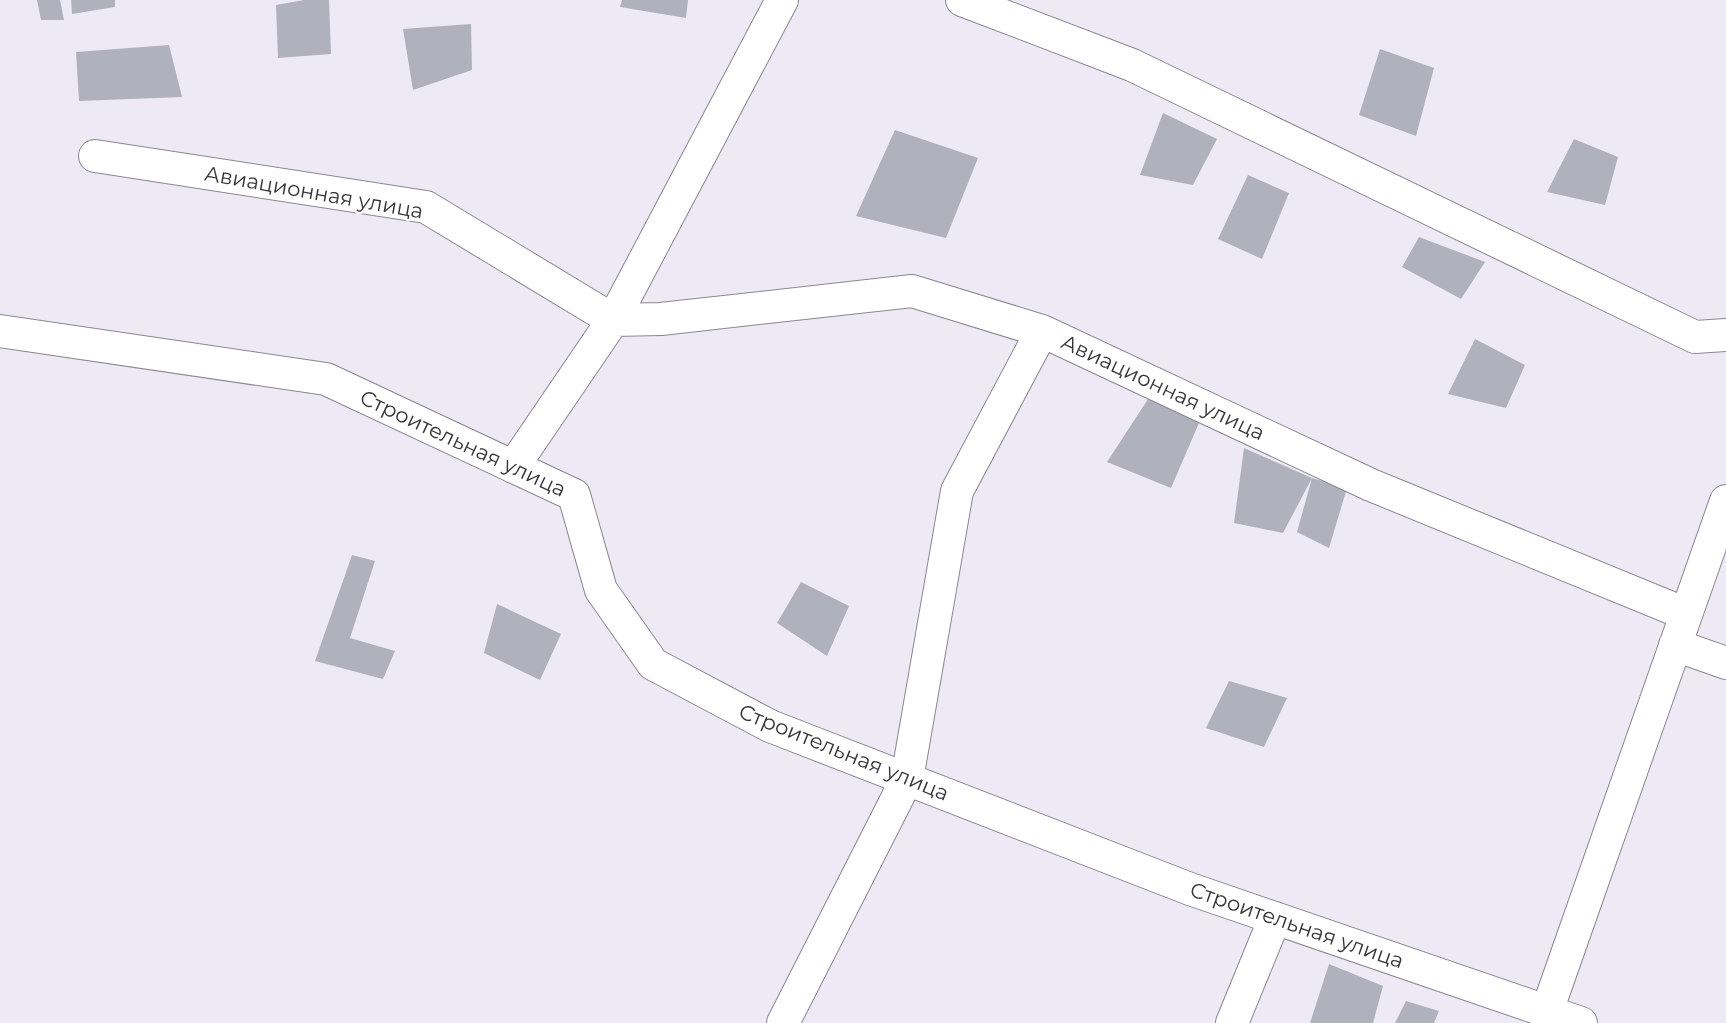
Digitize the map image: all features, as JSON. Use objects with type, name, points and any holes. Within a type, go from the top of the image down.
[{"type":"street","points":[[513,467],[613,320],[782,0]]},
{"type":"street","points":[[962,0],[1132,65],[1695,337],[1726,335]]},
{"type":"street","name":"Авиационная улица","points":[[95,156],[426,207],[613,320],[661,319],[912,291],[1042,330],[1371,485],[1686,614]]},
{"type":"street","points":[[783,1023],[907,779],[957,491],[1042,330]]},
{"type":"street","name":"Строительная улица","points":[[0,331],[326,379],[574,495],[601,590],[653,664],[770,726],[1191,889],[1581,1023]]},
{"type":"street","points":[[1547,1011],[1726,501]]},
{"type":"street","points":[[1675,645],[1726,663]]},
{"type":"street","points":[[1233,1023],[1275,918]]},
{"type":"building","points":[[37,0],[60,0],[64,20],[41,20]]},
{"type":"building","points":[[71,0],[115,0],[115,7],[72,14]]},
{"type":"building","points":[[304,0],[329,0],[331,54],[278,58],[276,5]]},
{"type":"building","points":[[622,0],[688,0],[686,18],[620,7]]},
{"type":"building","points":[[471,24],[472,70],[413,90],[403,29]]},
{"type":"building","points":[[169,45],[182,97],[79,101],[76,52]]},
{"type":"building","points":[[1380,49],[1434,68],[1416,136],[1359,115]]},
{"type":"building","points":[[1163,113],[1217,139],[1193,185],[1140,175]]},
{"type":"building","points":[[895,130],[978,158],[946,238],[856,216]]},
{"type":"building","points":[[1574,139],[1618,157],[1605,205],[1547,192]]},
{"type":"building","points":[[1248,175],[1289,193],[1262,259],[1218,239]]},
{"type":"building","points":[[1419,237],[1485,262],[1461,299],[1402,267]]},
{"type":"building","points":[[1475,339],[1525,365],[1506,408],[1448,394]]},
{"type":"building","points":[[1152,393],[1199,423],[1171,488],[1107,462]]},
{"type":"building","points":[[1244,448],[1312,478],[1283,533],[1234,523]]},
{"type":"building","points":[[1312,478],[1347,488],[1329,548],[1297,532]]},
{"type":"building","points":[[352,555],[375,561],[350,638],[395,651],[383,679],[315,661]]},
{"type":"building","points":[[801,582],[849,606],[827,656],[777,623]]},
{"type":"building","points":[[497,604],[561,634],[540,680],[484,653]]},
{"type":"building","points":[[1229,681],[1287,698],[1264,747],[1206,728]]},
{"type":"building","points":[[1329,964],[1383,986],[1373,1023],[1310,1023]]},
{"type":"building","points":[[1406,1001],[1439,1011],[1434,1023],[1395,1023]]}]
